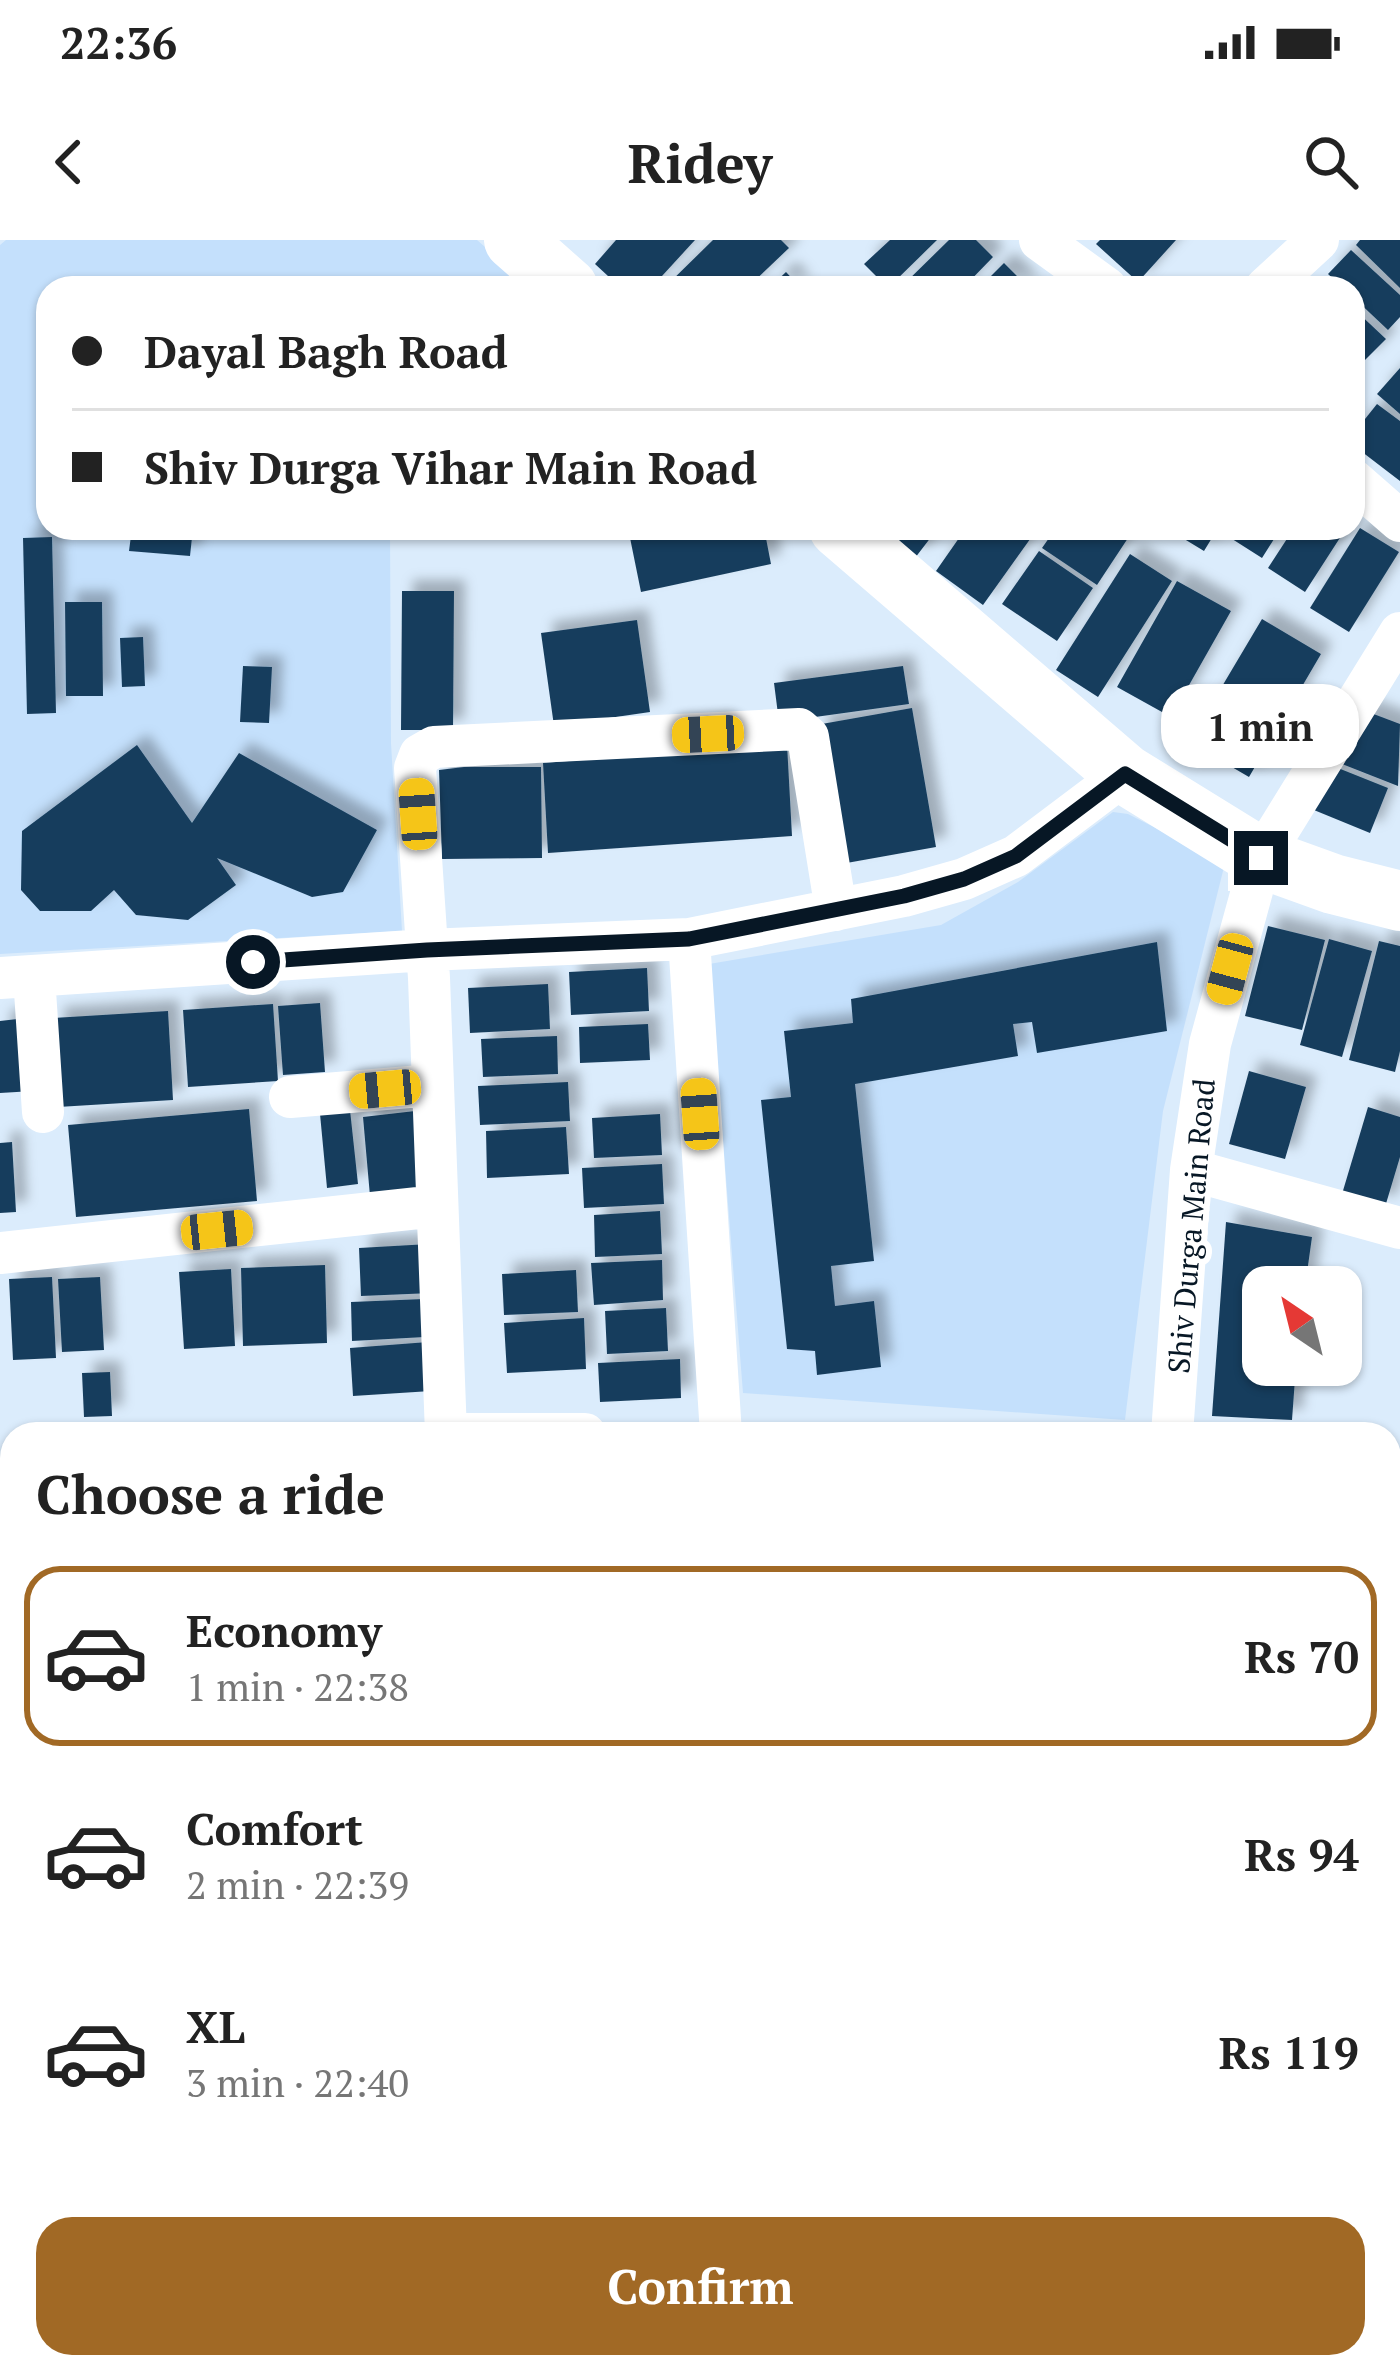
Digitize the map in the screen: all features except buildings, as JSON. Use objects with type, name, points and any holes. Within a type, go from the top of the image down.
[{"type":"street","points":[[514,240],[554,276]]},
{"type":"street","points":[[1040,240],[1090,276]]},
{"type":"street","points":[[1279,276],[1318,240]]},
{"type":"street","points":[[1365,490],[1400,521]]},
{"type":"street","points":[[853,540],[1125,774],[1261,858],[1400,901]]},
{"type":"street","name":"Shiv Durga Main Road","points":[[1173,1422],[1191,1170],[1210,1044],[1261,858],[1400,633]]},
{"type":"street","points":[[446,1422],[415,768],[420,754],[434,747],[799,729],[808,737],[836,910]]},
{"type":"street","points":[[43,1112],[17,977],[427,950],[689,939],[904,896],[964,879],[1016,856],[1125,774]]},
{"type":"street","points":[[689,939],[720,1422]]},
{"type":"street","points":[[290,1097],[433,1085]]},
{"type":"street","points":[[1191,1170],[1400,1228]]},
{"type":"street","points":[[0,1253],[437,1207]]},
{"type":"shaded area","points":[[6,240],[477,240],[518,276],[36,276],[36,540],[390,540],[391,743],[402,931],[0,954],[0,245]]},
{"type":"shaded area","points":[[1113,812],[1128,814],[1225,863],[1163,1111],[1125,1420],[743,1393],[709,964],[941,925],[1018,882]]},
{"type":"route","points":[[253,962],[689,939],[904,896],[964,879],[1016,856],[1125,774],[1261,858]]}]
